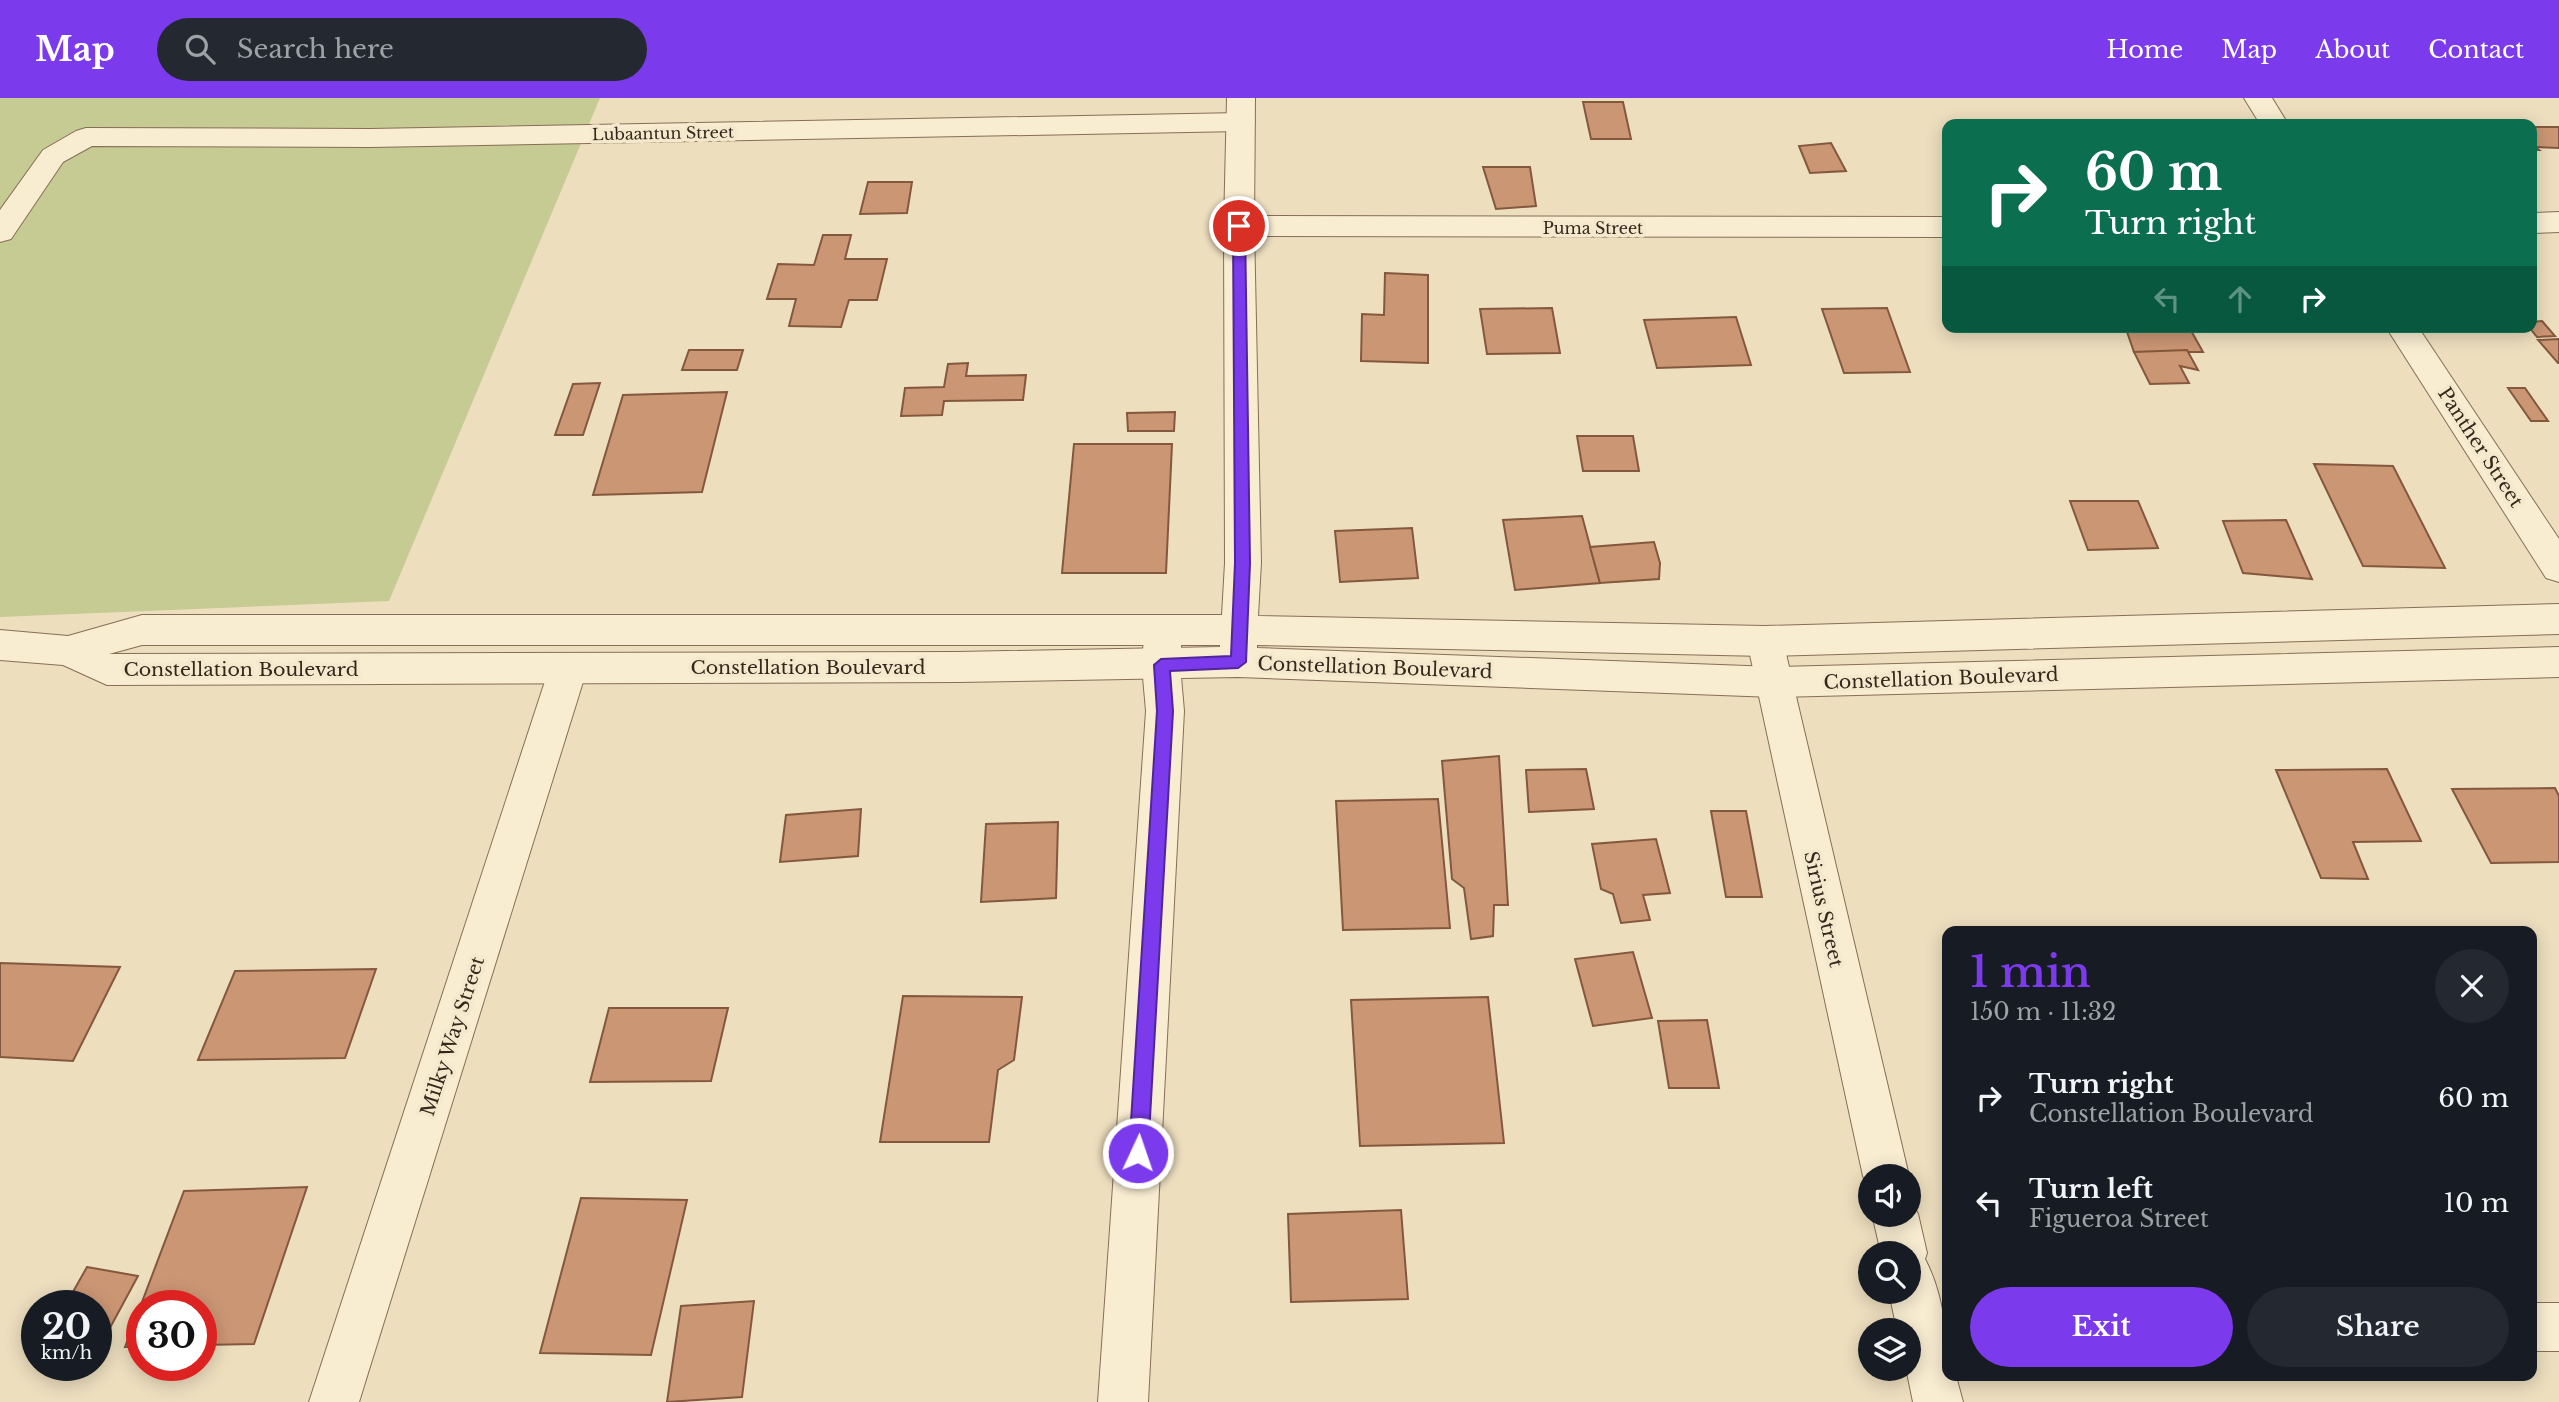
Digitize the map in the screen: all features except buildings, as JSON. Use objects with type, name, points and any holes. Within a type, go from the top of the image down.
[{"type":"street","points":[[2258,98],[2271,119]]},
{"type":"street","points":[[1239,646],[1243,550],[1239,226],[1241,110]]},
{"type":"street","name":"Lubaantun Street","points":[[0,232],[53,156],[86,137],[383,138],[1241,110]]},
{"type":"street","points":[[2537,223],[2559,222]]},
{"type":"street","name":"Puma Street","points":[[1239,226],[1942,228]]},
{"type":"street","name":"Panther Street","points":[[2406,333],[2559,568]]},
{"type":"street","name":"Constellation Boulevard","points":[[68,651],[107,670],[568,669],[1239,646],[1765,641],[2559,620]]},
{"type":"street","name":"Constellation Boulevard","points":[[0,645],[68,651],[142,630],[1163,648]]},
{"type":"street","name":"Sirius Street","points":[[1765,641],[1883,1164]]},
{"type":"street","name":"Constellation Boulevard","points":[[1239,646],[1774,682],[2559,662]]},
{"type":"street","points":[[1123,1402],[1165,711],[1163,648]]},
{"type":"street","name":"Milky Way Street","points":[[334,1402],[568,669]]},
{"type":"street","points":[[1925,1304],[1938,1402]]},
{"type":"street","points":[[2537,1327],[2559,1327]]},
{"type":"green space","points":[[0,98],[600,98],[389,601],[0,617]]},
{"type":"route","points":[[1138,1153],[1165,711],[1161,665],[1238,662],[1243,563],[1239,226]]}]
